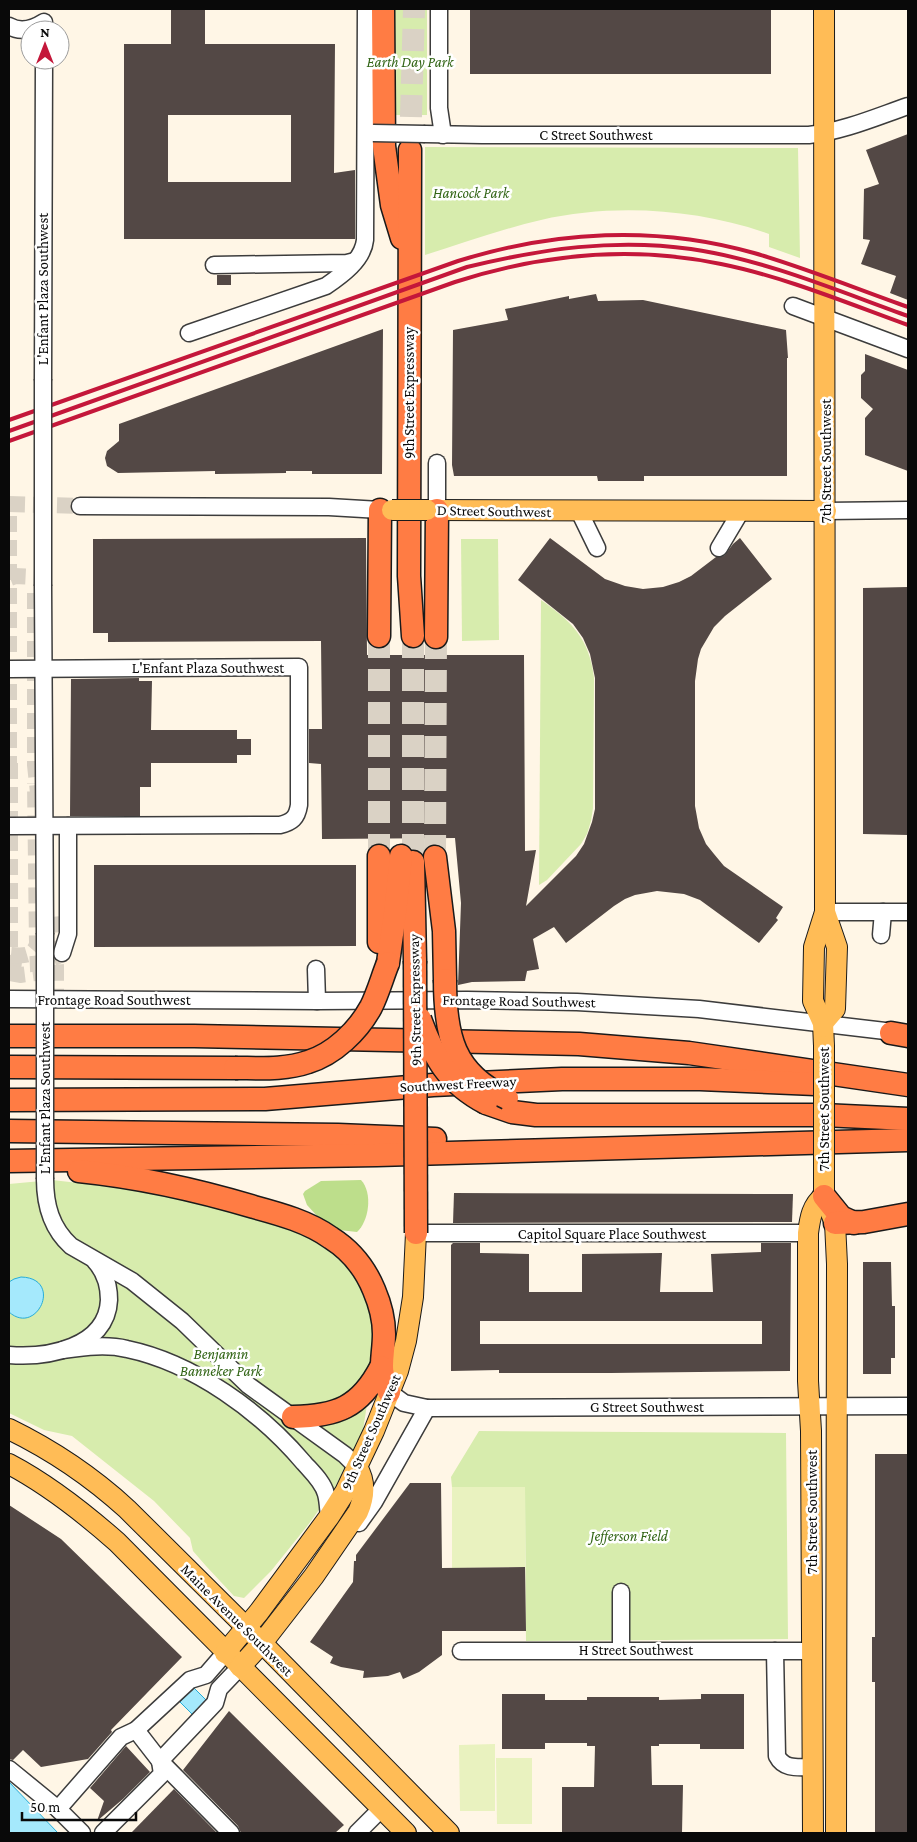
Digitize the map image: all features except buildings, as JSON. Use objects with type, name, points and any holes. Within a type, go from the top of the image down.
[{"type":"highway","points":[[383,9],[383,126],[385,164],[392,205],[409,258]]},
{"type":"highway","name":"9th Street Expressway","points":[[408,636],[410,150]]},
{"type":"highway","points":[[379,636],[386,510]]},
{"type":"highway","points":[[432,510],[436,637]]},
{"type":"highway","name":"9th Street Expressway","points":[[60,1066],[235,1068],[285,1066],[319,1058],[350,1035],[366,1016],[372,1005],[383,963],[398,856],[415,961],[416,1233]]},
{"type":"highway","points":[[435,857],[444,932],[446,1022],[454,1048],[460,1059],[475,1077],[496,1093],[497,1101]]},
{"type":"highway","points":[[416,1006],[432,1048],[444,1071],[466,1092],[497,1101],[639,1114],[823,1115],[908,1119]]},
{"type":"highway","points":[[9,1024],[86,1026],[194,1036]]},
{"type":"highway","points":[[9,1036],[194,1036],[579,1044],[689,1053],[908,1085]]},
{"type":"highway","points":[[9,1061],[60,1066]]},
{"type":"highway","points":[[9,1067],[60,1066]]},
{"type":"highway","name":"Southwest Freeway","points":[[9,1100],[265,1099],[484,1082],[590,1078],[700,1079],[908,1089]]},
{"type":"highway","points":[[9,1131],[372,1136],[652,1148]]},
{"type":"highway","points":[[9,1162],[367,1156],[908,1140]]},
{"type":"highway","points":[[9,1162],[112,1175],[184,1188],[271,1212],[323,1233],[342,1245],[350,1253],[373,1287],[383,1321],[384,1344],[381,1367],[382,1376],[389,1392]]},
{"type":"highway","points":[[824,1196],[844,1223],[875,1221],[908,1214]]},
{"type":"highway","points":[[293,1417],[320,1416],[344,1409],[368,1388],[381,1367]]},
{"type":"main road","name":"7th Street Southwest","points":[[812,1833],[808,1233],[813,1210],[824,1196],[823,1023],[813,1000],[814,947],[825,912],[824,9]]},
{"type":"main road","name":"D Street Southwest","points":[[386,510],[826,511]]},
{"type":"main road","name":"7th Street Southwest","points":[[836,1833],[837,1255],[844,1223]]},
{"type":"main road","name":"9th Street Southwest","points":[[225,1653],[329,1517],[345,1492],[357,1467],[402,1356],[413,1297],[416,1233]]},
{"type":"main road","points":[[808,1233],[815,1241],[822,1258],[824,1305],[837,1348]]},
{"type":"main road","name":"Maine Avenue Southwest","points":[[9,1429],[63,1459],[106,1490],[262,1643],[449,1833]]},
{"type":"main road","name":"Maine Avenue Southwest","points":[[9,1464],[46,1486],[94,1522],[148,1573],[225,1653],[406,1833]]},
{"type":"main road","points":[[314,1576],[358,1512],[362,1503],[364,1483],[357,1467]]},
{"type":"main road","name":"9th Street Southwest","points":[[240,1667],[262,1643],[314,1576]]},
{"type":"street","points":[[189,333],[326,286],[340,276],[360,256],[364,246],[369,133],[366,9]]},
{"type":"street","points":[[439,9],[439,108],[443,135]]},
{"type":"street","name":"L'Enfant Plaza Southwest","points":[[44,70],[43,669],[45,1179],[49,1214],[57,1231],[71,1246],[132,1281],[163,1305],[248,1385],[345,1455],[357,1467]]},
{"type":"street","name":"C Street Southwest","points":[[369,133],[443,135],[791,135],[825,133],[860,124],[907,103]]},
{"type":"street","points":[[214,265],[347,263],[355,261]]},
{"type":"street","points":[[793,306],[908,349]]},
{"type":"street","points":[[432,510],[437,463]]},
{"type":"street","name":"D Street Southwest","points":[[80,506],[329,507],[386,510]]},
{"type":"street","name":"D Street Southwest","points":[[826,511],[908,510]]},
{"type":"street","points":[[579,511],[597,548]]},
{"type":"street","points":[[718,548],[741,511]]},
{"type":"street","name":"L'Enfant Plaza Southwest","points":[[9,669],[299,667],[299,806],[292,821],[280,825],[9,826]]},
{"type":"street","points":[[62,953],[68,934],[68,826]]},
{"type":"street","points":[[825,912],[908,912]]},
{"type":"street","points":[[881,935],[883,912]]},
{"type":"street","points":[[316,969],[317,1001]]},
{"type":"street","name":"Frontage Road Southwest","points":[[9,999],[577,1002],[699,1009],[903,1034]]},
{"type":"street","name":"Capitol Square Place Southwest","points":[[416,1233],[808,1233]]},
{"type":"street","name":"L'Enfant Plaza Southwest","points":[[63,1350],[76,1345],[92,1335],[98,1329],[107,1312],[109,1294],[105,1277],[102,1268],[93,1259]]},
{"type":"street","name":"L'Enfant Plaza Southwest","points":[[9,1355],[35,1355],[94,1346],[126,1349],[161,1359],[212,1384],[254,1414],[298,1455],[326,1494],[329,1517]]},
{"type":"street","name":"G Street Southwest","points":[[389,1392],[404,1403],[427,1408],[908,1406]]},
{"type":"street","name":"9th Street Southwest","points":[[314,1576],[337,1553],[374,1502],[427,1408]]},
{"type":"street","points":[[621,1592],[621,1650]]},
{"type":"street","points":[[775,1650],[777,1756],[783,1764],[788,1766],[812,1767]]},
{"type":"street","name":"H Street Southwest","points":[[461,1651],[812,1650]]},
{"type":"street","points":[[58,1809],[121,1737],[136,1730],[190,1680],[206,1675],[225,1653]]},
{"type":"street","points":[[160,1761],[215,1703],[219,1689],[240,1667]]},
{"type":"street","points":[[136,1730],[160,1761],[231,1833]]},
{"type":"street","points":[[103,1833],[162,1774],[160,1761]]},
{"type":"street","points":[[9,1769],[58,1809],[82,1833]]},
{"type":"street","points":[[356,1833],[382,1808]]},
{"type":"green space","name":"Earth Day Park","points":[[392,9],[427,9],[427,115],[392,115]]},
{"type":"green space","name":"Hancock Park","points":[[425,147],[798,148],[800,258],[769,247],[769,234],[742,226],[685,214],[627,210],[569,215],[541,220],[425,255]]},
{"type":"green space","points":[[461,539],[498,539],[499,640],[462,641]]},
{"type":"green space","points":[[541,600],[562,616],[577,632],[588,652],[594,678],[593,808],[591,821],[587,834],[581,844],[547,880],[539,885]]},
{"type":"green space","name":"Benjamin Banneker Park","points":[[52,1180],[114,1187],[209,1204],[272,1221],[318,1240],[353,1273],[365,1296],[373,1323],[374,1360],[363,1430],[334,1489],[271,1571],[244,1598],[234,1596],[206,1566],[193,1551],[190,1538],[154,1501],[72,1436],[44,1430],[9,1413],[9,1312],[11,1314],[44,1295],[38,1284],[14,1279],[9,1282],[9,1184]]},
{"type":"green space","points":[[361,1180],[367,1192],[368,1207],[364,1221],[357,1232],[339,1230],[318,1217],[307,1205],[303,1194],[321,1181]]},
{"type":"green space","name":"Jefferson Field","points":[[479,1431],[786,1433],[788,1639],[526,1641],[525,1487],[452,1487],[451,1477]]},
{"type":"green space","points":[[452,1487],[525,1487],[525,1567],[452,1568]]},
{"type":"green space","points":[[495,1744],[495,1811],[460,1811],[459,1745]]},
{"type":"green space","points":[[496,1758],[532,1758],[532,1824],[497,1824]]},
{"type":"water","points":[[21,1277],[34,1280],[41,1286],[43,1295],[42,1304],[36,1312],[29,1317],[19,1318],[9,1312],[9,1282]]},
{"type":"water","points":[[194,1688],[207,1701],[193,1715],[180,1702]]},
{"type":"water","points":[[9,1782],[58,1833],[9,1833]]},
{"type":"tunnel","points":[[410,150],[414,9]]},
{"type":"tunnel","points":[[9,504],[80,506]]},
{"type":"tunnel","points":[[9,513],[9,772]]},
{"type":"tunnel","points":[[10,578],[15,576],[35,577]]},
{"type":"tunnel","points":[[35,593],[35,765],[38,793]]},
{"type":"tunnel","points":[[379,636],[379,856]]},
{"type":"tunnel","points":[[413,636],[413,856]]},
{"type":"tunnel","points":[[435,857],[436,637]]},
{"type":"tunnel","points":[[10,763],[10,954],[14,962],[25,964],[48,961],[58,956]]},
{"type":"tunnel","points":[[11,955],[30,953],[37,944],[35,783]]},
{"type":"tunnel","points":[[51,917],[56,966],[56,999]]},
{"type":"tunnel","points":[[9,973],[20,975],[36,973]]},
{"type":"railway","points":[[9,420],[458,261],[531,243],[568,238],[605,235],[643,235],[717,244],[793,265],[908,307]]},
{"type":"railway","points":[[9,431],[467,267],[550,250],[606,245],[634,245],[663,246],[719,254],[774,268],[908,316]]},
{"type":"railway","points":[[9,441],[455,282],[488,272],[553,259],[586,255],[620,254],[687,258],[721,264],[792,283],[908,325]]}]
